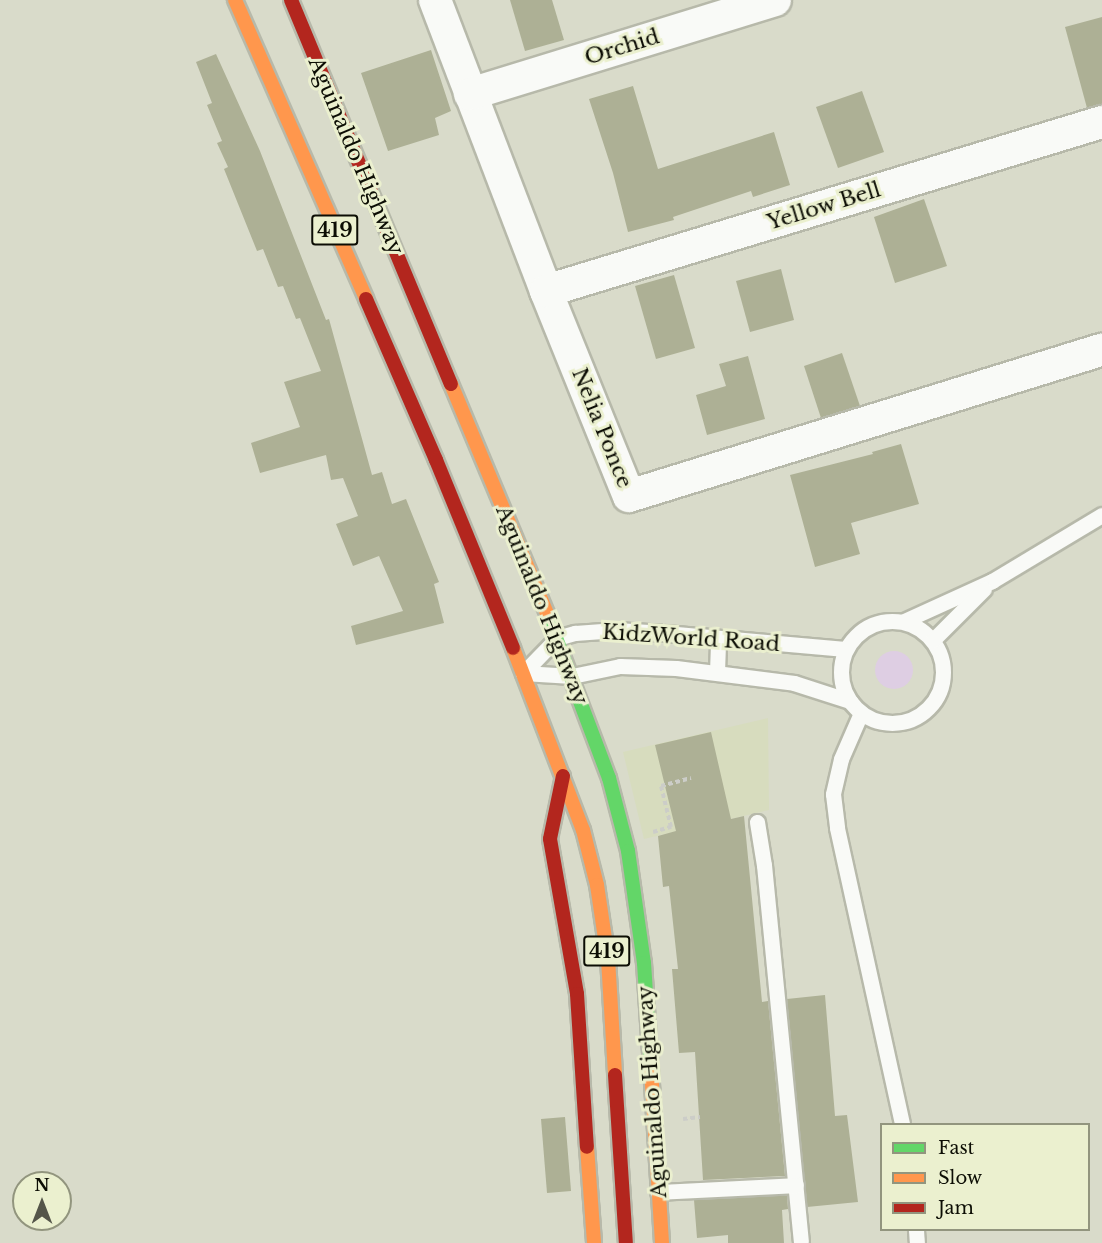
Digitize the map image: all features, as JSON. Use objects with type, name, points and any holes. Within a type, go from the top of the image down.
[{"type":"main road","name":"Aguinaldo Highway","points":[[235,0],[436,460],[563,776],[590,857],[608,959],[626,1243]]},
{"type":"main road","name":"Aguinaldo Highway","points":[[291,0],[557,638],[609,778],[634,883],[644,963],[652,1058],[662,1243]]},
{"type":"main road","name":"419","points":[[563,776],[550,839],[577,994],[594,1243]]},
{"type":"street","name":"Nelia Ponce","points":[[435,0],[546,291],[629,496],[1102,350]]},
{"type":"street","name":"Orchid","points":[[470,94],[775,0]]},
{"type":"street","name":"Yellow Bell","points":[[546,291],[1102,122]]},
{"type":"lane","points":[[904,621],[992,581],[1102,515]]},
{"type":"lane","points":[[933,639],[992,581]]},
{"type":"lane","points":[[887,620],[904,621],[920,628],[933,639],[941,654],[944,670],[942,686],[929,707],[909,721],[892,723],[876,721],[861,713],[850,701],[841,676],[845,649],[855,635],[870,625],[887,620]]},
{"type":"lane","name":"KidzWorld Road","points":[[557,638],[575,633],[616,630],[845,649]]},
{"type":"lane","points":[[523,673],[557,638]]},
{"type":"lane","points":[[717,672],[718,638]]},
{"type":"lane","name":"KidzWorld Road","points":[[523,673],[572,676],[620,666],[717,672],[794,683],[850,701]]},
{"type":"lane","points":[[861,713],[841,759],[833,794],[837,828],[902,1123]]},
{"type":"lane","points":[[757,822],[801,1241]]},
{"type":"lane","points":[[658,1192],[796,1185]]},
{"type":"path","points":[[648,833],[671,828],[661,786],[692,778]]},
{"type":"shaded area","points":[[894,651],[908,656],[913,670],[908,684],[894,689],[880,684],[875,670],[880,656]]},
{"type":"shaded area","points":[[768,718],[769,810],[644,839],[623,752]]},
{"type":"building","points":[[510,0],[552,0],[564,40],[525,51]]},
{"type":"building","points":[[1102,17],[1102,105],[1087,108],[1065,27]]},
{"type":"building","points":[[431,50],[451,111],[435,118],[439,135],[388,151],[361,73]]},
{"type":"building","points":[[216,54],[260,151],[326,320],[329,319],[372,475],[382,472],[392,504],[406,499],[439,582],[434,584],[444,623],[356,645],[351,626],[403,611],[379,556],[353,566],[336,524],[358,516],[343,478],[331,480],[326,455],[260,473],[251,443],[300,427],[284,382],[321,371],[300,318],[296,319],[283,286],[278,287],[263,249],[257,251],[224,169],[228,167],[217,143],[222,141],[207,105],[212,103],[196,62]]},
{"type":"building","points":[[633,86],[658,169],[774,132],[790,185],[753,197],[751,191],[673,217],[674,220],[628,232],[613,173],[589,99]]},
{"type":"building","points":[[862,91],[884,152],[838,168],[816,107]]},
{"type":"building","points":[[924,199],[947,266],[895,283],[874,217]]},
{"type":"building","points":[[781,269],[794,320],[750,332],[736,281]]},
{"type":"building","points":[[674,275],[695,348],[656,359],[635,286]]},
{"type":"building","points":[[842,353],[860,406],[821,418],[804,366]]},
{"type":"building","points":[[748,356],[765,419],[707,435],[696,395],[726,386],[719,364]]},
{"type":"building","points":[[901,444],[919,504],[851,523],[860,554],[815,567],[790,475],[873,454],[872,452]]},
{"type":"building","points":[[711,732],[731,819],[744,816],[762,1002],[768,1001],[785,1176],[703,1180],[695,1052],[679,1053],[672,969],[678,969],[669,886],[663,887],[658,836],[676,831],[655,745]]},
{"type":"building","points":[[825,995],[835,1116],[847,1115],[858,1202],[807,1207],[787,999]]},
{"type":"building","points":[[565,1117],[571,1191],[547,1193],[541,1119]]},
{"type":"building","points":[[787,1195],[788,1209],[782,1210],[784,1243],[728,1243],[728,1235],[697,1238],[694,1200]]},
{"type":"traffic: fast","points":[[547,614],[609,778],[628,851],[644,963],[651,1068]]},
{"type":"traffic: slow","points":[[235,0],[366,299]]},
{"type":"traffic: slow","points":[[451,384],[547,614]]},
{"type":"traffic: slow","points":[[513,648],[583,830],[597,885],[608,959],[615,1075]]},
{"type":"traffic: slow","points":[[651,1068],[662,1243]]},
{"type":"traffic: slow","points":[[587,1147],[594,1243]]},
{"type":"traffic: jam","points":[[291,0],[451,384]]},
{"type":"traffic: jam","points":[[366,299],[436,460],[513,648]]},
{"type":"traffic: jam","points":[[563,776],[550,839],[577,994],[587,1147]]},
{"type":"traffic: jam","points":[[615,1075],[626,1243]]}]
